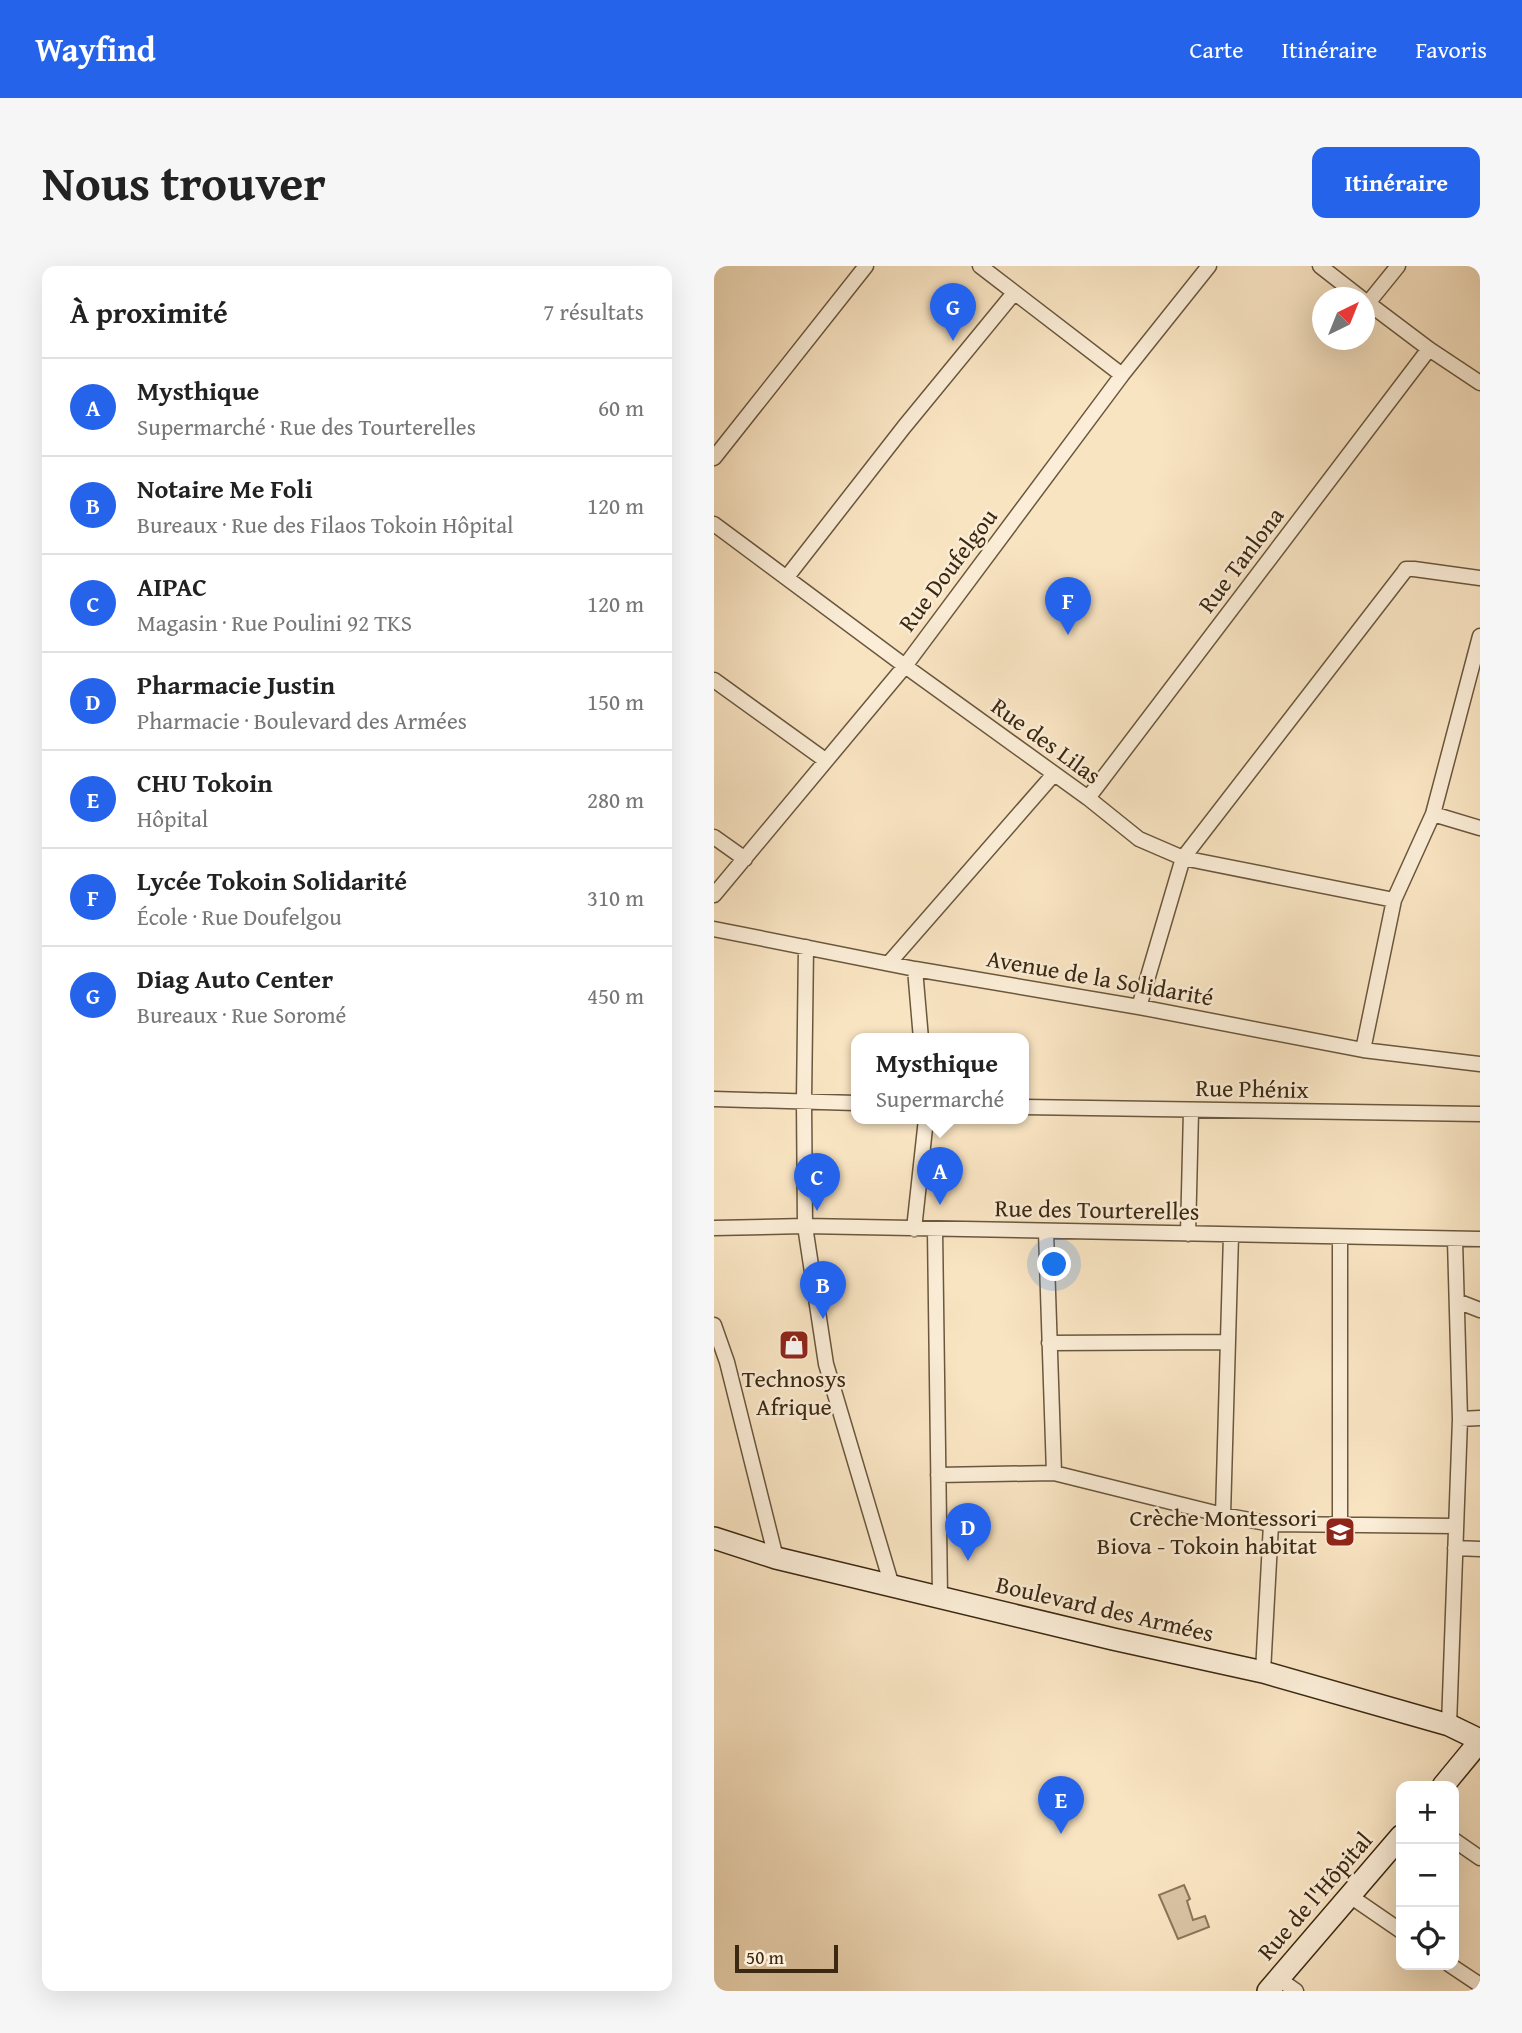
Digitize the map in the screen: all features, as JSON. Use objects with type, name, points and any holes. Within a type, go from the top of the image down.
[{"type":"main road","name":"Boulevard des Armées","points":[[714,1538],[776,1558],[1113,1639],[1264,1672],[1449,1726],[1480,1741]]},
{"type":"main road","points":[[1447,1781],[1480,1741]]},
{"type":"main road","name":"Rue de l'Hôpital","points":[[1281,1987],[1350,1896],[1396,1842]]},
{"type":"street","points":[[714,458],[866,266]]},
{"type":"street","points":[[980,266],[1122,375]]},
{"type":"street","points":[[1320,266],[1348,287]]},
{"type":"street","points":[[1375,290],[1398,266]]},
{"type":"street","name":"Rue Doufelgou","points":[[714,895],[905,666],[1204,268]]},
{"type":"street","points":[[787,577],[904,427],[1014,293]]},
{"type":"street","points":[[1375,308],[1429,349],[1480,383]]},
{"type":"street","name":"Rue Tanlona","points":[[1088,798],[1429,349]]},
{"type":"street","name":"Rue des Lilas","points":[[714,524],[1088,798],[1139,839],[1184,858],[1394,900]]},
{"type":"street","points":[[1139,1007],[1184,858],[1406,569],[1480,578]]},
{"type":"street","points":[[1363,1050],[1394,900],[1433,814],[1480,636]]},
{"type":"street","points":[[714,680],[825,760]]},
{"type":"street","points":[[889,963],[1054,774]]},
{"type":"street","points":[[1433,814],[1480,828]]},
{"type":"street","points":[[714,837],[745,859]]},
{"type":"street","name":"Avenue de la Solidarité","points":[[714,929],[915,969],[1139,1007],[1363,1050],[1480,1064]]},
{"type":"street","points":[[806,947],[805,1226],[826,1364],[892,1586]]},
{"type":"street","points":[[915,969],[920,1033]]},
{"type":"street","points":[[714,1099],[851,1103]]},
{"type":"street","name":"Rue Phénix","points":[[1029,1107],[1480,1114]]},
{"type":"street","points":[[1188,1234],[1191,1111]]},
{"type":"street","points":[[914,1229],[925,1124]]},
{"type":"street","name":"Rue des Tourterelles","points":[[714,1228],[805,1226],[1480,1239]]},
{"type":"street","points":[[934,1230],[940,1597]]},
{"type":"street","points":[[1046,1232],[1054,1473]]},
{"type":"street","points":[[1223,1515],[1231,1235]]},
{"type":"street","points":[[1340,1237],[1340,1523]]},
{"type":"street","points":[[1449,1726],[1460,1419],[1455,1240]]},
{"type":"street","points":[[1457,1301],[1480,1310]]},
{"type":"street","points":[[714,1325],[727,1362],[776,1558]]},
{"type":"street","points":[[1049,1343],[1227,1342]]},
{"type":"street","points":[[1460,1419],[1480,1418]]},
{"type":"street","points":[[938,1475],[1054,1473],[1223,1515],[1271,1524],[1455,1526]]},
{"type":"street","points":[[1264,1672],[1271,1524]]},
{"type":"street","points":[[1455,1548],[1480,1549]]},
{"type":"street","points":[[1459,1843],[1480,1858]]},
{"type":"street","points":[[1350,1896],[1396,1928]]},
{"type":"street","points":[[1458,1970],[1480,1985]]},
{"type":"shaded area","points":[[1184,1885],[1190,1899],[1187,1901],[1193,1920],[1205,1916],[1209,1927],[1178,1939],[1159,1895]]},
{"type":"place","name":"Diag Auto Center","points":[[953,341]]},
{"type":"place","name":"Lycée Tokoin Solidarité","points":[[1068,635]]},
{"type":"place","name":"Mysthique","points":[[940,1205]]},
{"type":"place","name":"AIPAC","points":[[817,1211]]},
{"type":"place","name":"Notaire Me Foli","points":[[823,1319]]},
{"type":"place","name":"Technosys Afrique","points":[[794,1345]]},
{"type":"place","name":"Crèche Montessori Biova - Tokoin habitat","points":[[1340,1532]]},
{"type":"place","name":"Pharmacie Justin","points":[[968,1561]]},
{"type":"place","name":"CHU Tokoin","points":[[1061,1834]]}]
